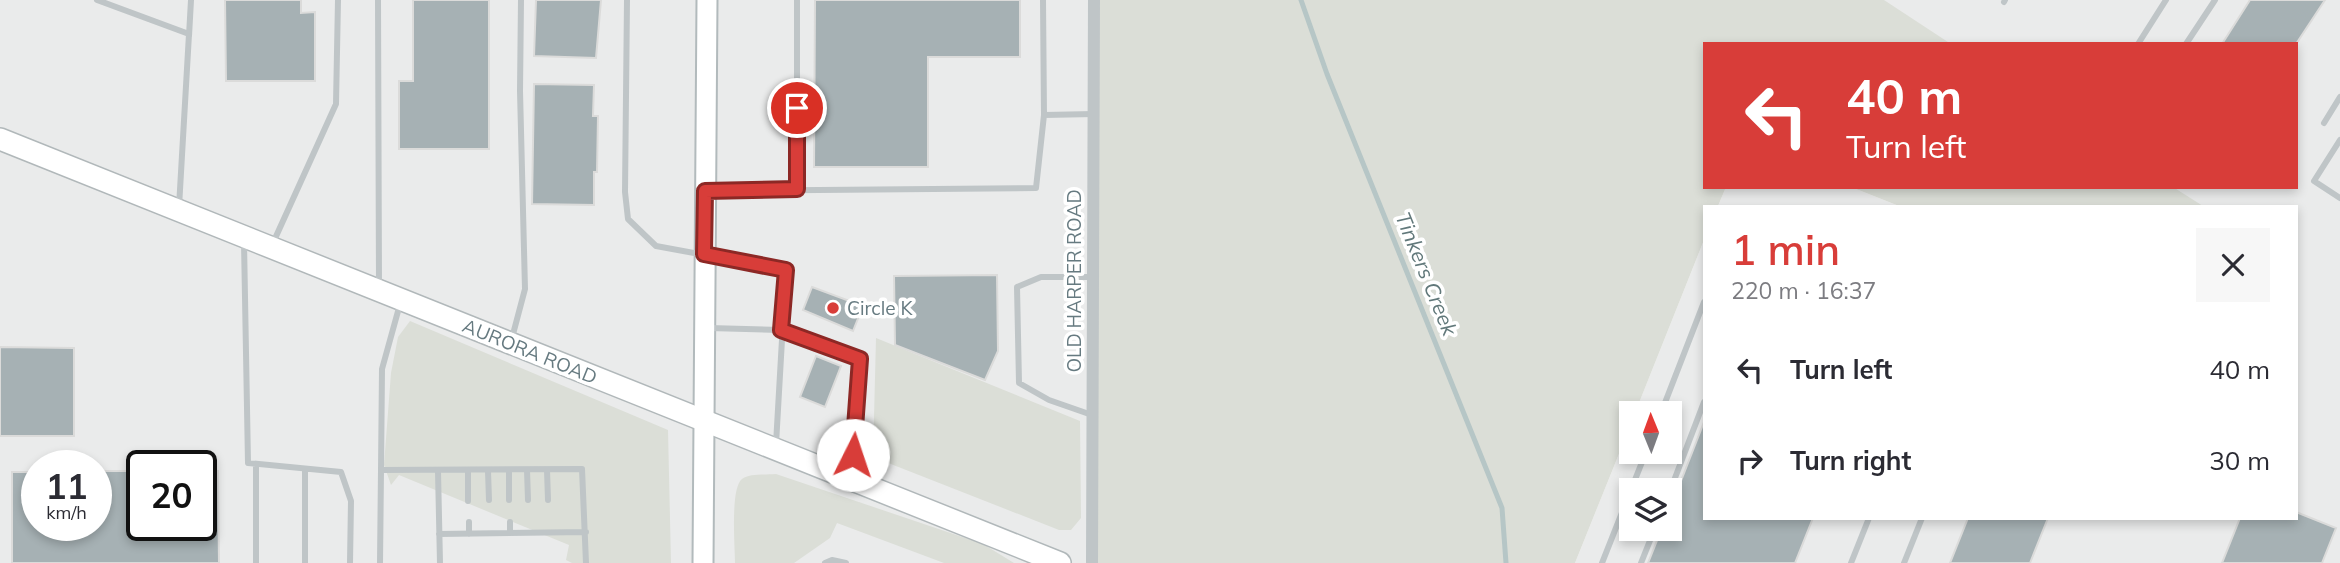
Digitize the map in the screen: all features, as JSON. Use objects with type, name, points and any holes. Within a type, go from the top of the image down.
[{"type":"main road","name":"AURORA ROAD","points":[[0,139],[1060,563]]},
{"type":"street","points":[[703,563],[707,0]]},
{"type":"street","name":"OLD HARPER ROAD","points":[[1092,563],[1094,0]]},
{"type":"lane","points":[[97,0],[189,34],[189,37]]},
{"type":"lane","points":[[179,211],[191,0]]},
{"type":"lane","points":[[271,248],[337,104],[338,0]]},
{"type":"lane","points":[[378,0],[379,290]]},
{"type":"lane","points":[[510,343],[525,289],[521,0]]},
{"type":"lane","points":[[627,0],[625,192],[628,219],[656,246],[786,270],[776,449]]},
{"type":"lane","points":[[797,0],[797,189]]},
{"type":"lane","points":[[705,191],[1036,188],[1044,115],[1043,0]]},
{"type":"lane","points":[[2139,42],[2166,0]]},
{"type":"lane","points":[[2187,42],[2215,0]]},
{"type":"lane","points":[[2324,123],[2340,97]]},
{"type":"lane","points":[[1044,115],[1094,114]]},
{"type":"lane","points":[[2340,140],[2314,181],[2340,198]]},
{"type":"lane","points":[[244,236],[248,463],[341,472],[351,501],[350,563]]},
{"type":"lane","points":[[1093,277],[1041,277],[1017,287],[1016,312],[1018,383],[1049,400],[1093,415]]},
{"type":"lane","points":[[380,563],[382,369],[401,299]]},
{"type":"lane","points":[[1666,401],[1703,305]]},
{"type":"lane","points":[[704,328],[781,330],[860,359],[851,479]]},
{"type":"lane","points":[[1675,478],[1703,405]]},
{"type":"lane","points":[[256,464],[256,563]]},
{"type":"lane","points":[[1602,563],[1641,464]]},
{"type":"lane","points":[[305,469],[305,563]]},
{"type":"lane","points":[[381,470],[582,469],[586,563]]},
{"type":"lane","points":[[468,470],[468,501]]},
{"type":"lane","points":[[509,470],[509,500]]},
{"type":"lane","points":[[527,470],[528,500]]},
{"type":"lane","points":[[547,470],[548,500]]},
{"type":"lane","points":[[438,471],[440,563]]},
{"type":"lane","points":[[488,471],[489,500]]},
{"type":"lane","points":[[1852,563],[1868,520]]},
{"type":"lane","points":[[1904,563],[1921,520]]},
{"type":"lane","points":[[469,522],[469,534]]},
{"type":"lane","points":[[510,522],[510,534]]},
{"type":"lane","points":[[490,523],[490,534]]},
{"type":"lane","points":[[529,523],[529,533]]},
{"type":"lane","points":[[549,523],[549,533]]},
{"type":"lane","points":[[439,534],[586,532]]},
{"type":"lane","points":[[1642,563],[1650,541]]},
{"type":"lane","points":[[825,563],[832,560],[846,563]]},
{"type":"shaded area","points":[[0,0],[1094,0],[1092,563],[0,563]]},
{"type":"shaded area","points":[[1094,0],[1884,0],[1948,42],[1703,42],[1703,189],[1725,189],[1718,205],[1703,205],[1703,243],[1640,401],[1619,401],[1619,454],[1575,563],[1092,563]]},
{"type":"shaded area","points":[[1862,0],[2340,0],[2340,563],[1575,563],[1619,454],[1619,464],[1682,464],[1682,401],[1640,401],[1703,243],[1703,520],[2298,520],[2298,205],[2196,205],[2170,189],[2298,189],[2298,42],[1931,42]]},
{"type":"shaded area","points":[[1725,189],[1856,189],[1896,205],[1718,205]]},
{"type":"shaded area","points":[[1856,189],[2176,189],[2201,205],[1896,205]]},
{"type":"shaded area","points":[[410,321],[668,430],[671,563],[572,563],[566,560],[569,545],[399,475],[391,485],[384,465],[391,373],[398,337]]},
{"type":"shaded area","points":[[876,338],[1080,421],[1081,518],[1071,530],[1059,530],[873,457]]},
{"type":"shaded area","points":[[776,474],[983,544],[1014,563],[944,563],[837,523],[830,538],[794,563],[735,563],[735,505],[738,485],[742,479],[749,476]]},
{"type":"building","points":[[225,0],[301,0],[301,13],[315,12],[315,81],[226,81]]},
{"type":"building","points":[[413,0],[489,0],[489,149],[399,149],[399,81],[413,81]]},
{"type":"building","points":[[536,0],[601,0],[596,58],[534,56]]},
{"type":"building","points":[[815,0],[1020,0],[1020,57],[928,57],[928,167],[814,167]]},
{"type":"building","points":[[2250,0],[2325,0],[2297,42],[2223,42]]},
{"type":"building","points":[[534,84],[594,85],[593,116],[598,116],[594,205],[532,204]]},
{"type":"building","points":[[997,275],[998,351],[985,380],[895,345],[894,276]]},
{"type":"building","name":"Circle K","points":[[812,287],[863,306],[853,331],[803,310]]},
{"type":"building","points":[[0,347],[74,348],[74,436],[0,436]]},
{"type":"building","name":"Circle K","points":[[816,356],[841,366],[825,407],[800,397]]},
{"type":"building","points":[[1703,425],[1703,520],[1812,520],[1795,563],[1648,563],[1657,541],[1682,541],[1682,478]]},
{"type":"building","points":[[112,471],[126,471],[126,541],[217,541],[218,471],[219,563],[12,563],[12,472],[21,472],[21,541],[112,541]]},
{"type":"building","points":[[2298,513],[2336,528],[2322,563],[2222,563],[2239,520],[2298,520]]},
{"type":"building","points":[[1967,520],[2047,520],[2030,563],[1950,563]]},
{"type":"waterway","name":"Tinkers Creek","points":[[1301,0],[1327,74],[1502,508],[1506,563]]},
{"type":"place","name":"Circle K","points":[[833,308]]},
{"type":"route","points":[[797,108],[797,189],[705,191],[704,254],[786,270],[781,330],[860,359],[853,455]]}]
